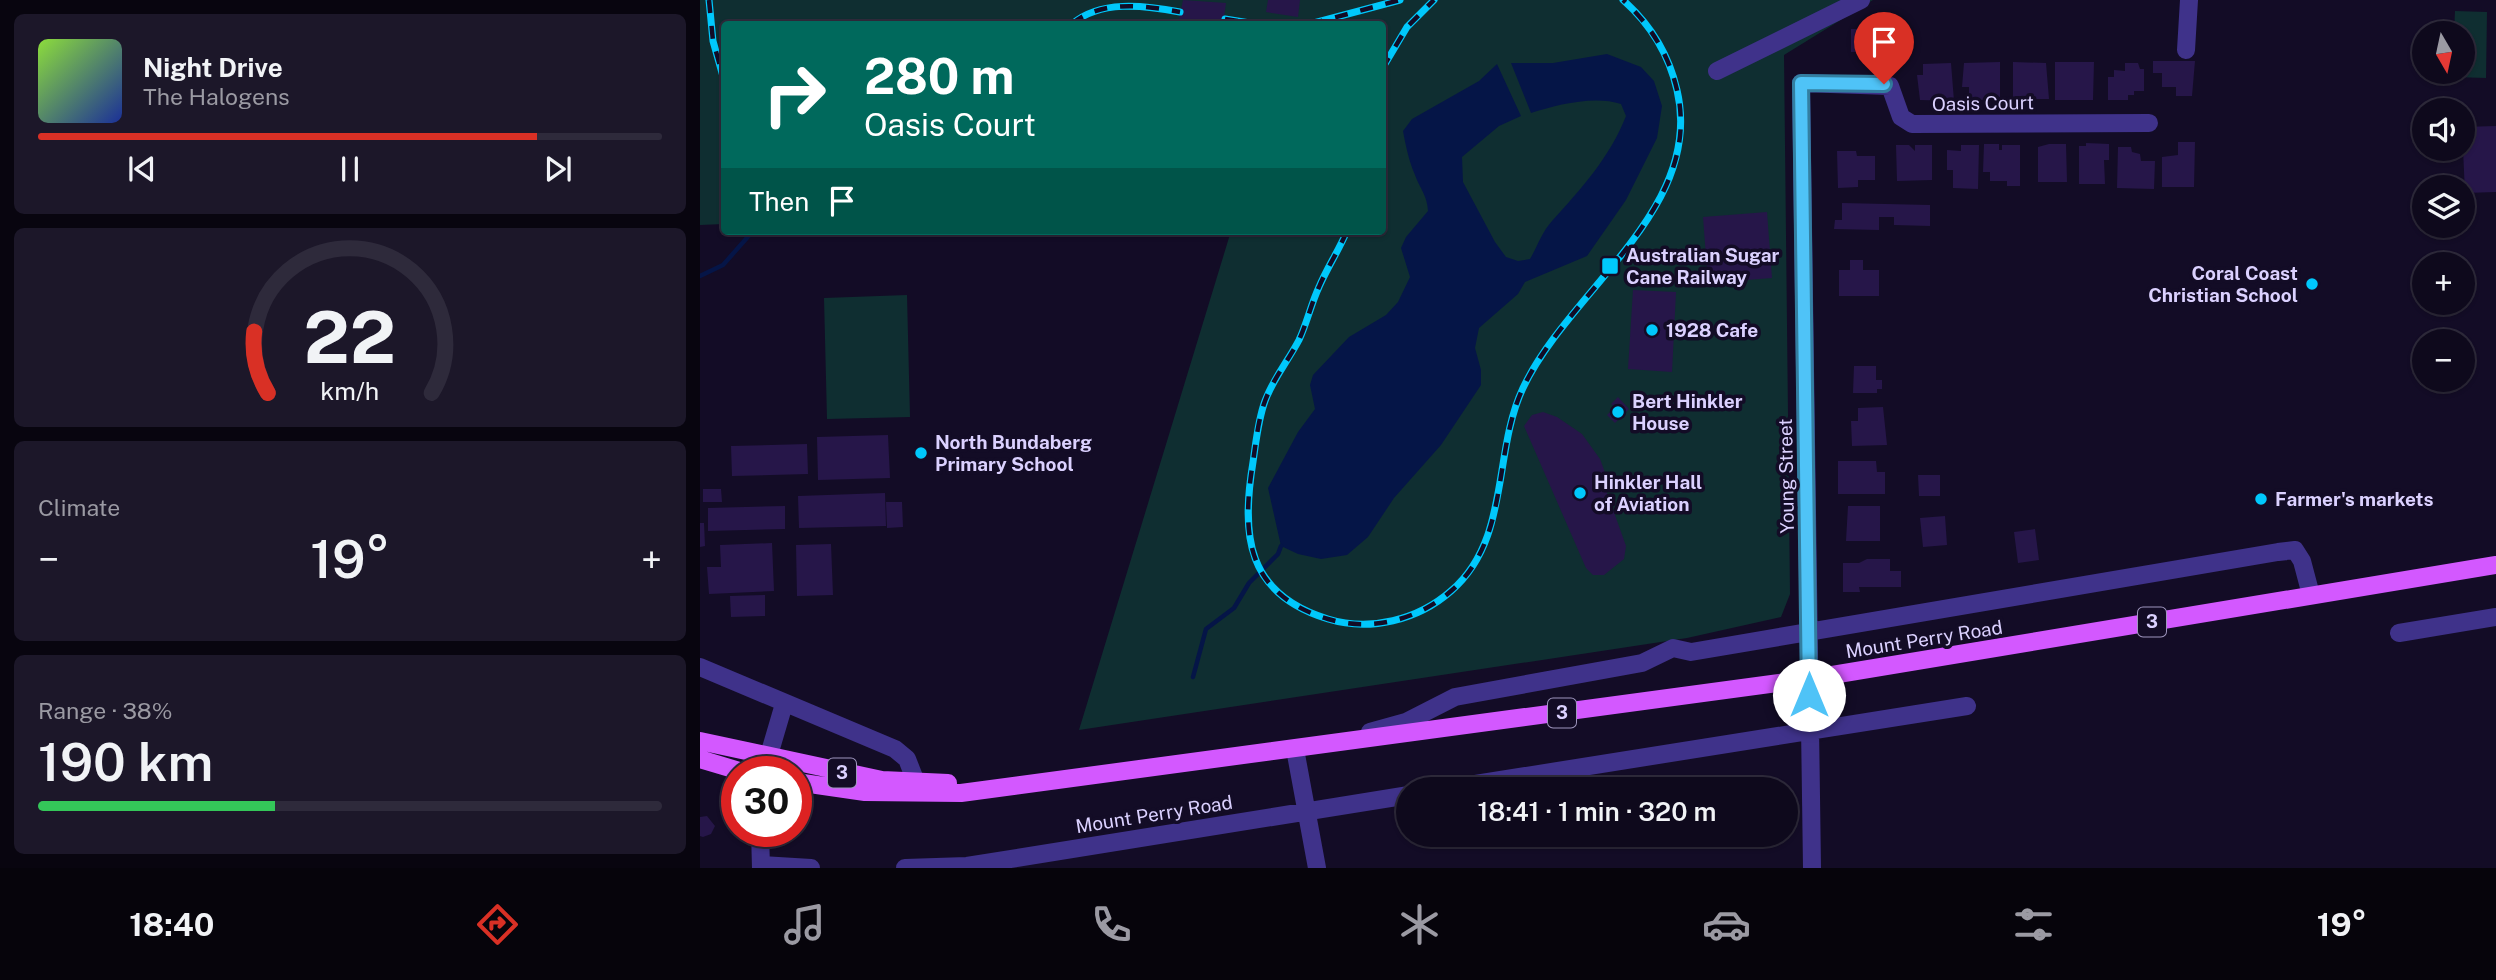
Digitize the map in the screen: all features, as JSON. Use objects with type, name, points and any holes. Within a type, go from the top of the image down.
[{"type":"main road","name":"Mount Perry Road","points":[[812,784],[865,792],[961,793],[1315,747],[1808,679],[2496,565]]},
{"type":"main road","name":"Mount Perry Road","points":[[700,740],[744,756]]},
{"type":"main road","points":[[700,759],[721,765]]},
{"type":"main road","name":"Mount Perry Road","points":[[812,770],[882,780],[1014,786]]},
{"type":"street","points":[[1717,71],[1861,0]]},
{"type":"street","points":[[2186,50],[2189,0]]},
{"type":"street","name":"Oasis Court","points":[[1801,83],[1890,86],[1901,117],[1912,124],[2154,123]]},
{"type":"street","name":"Young Street","points":[[1801,83],[1812,868]]},
{"type":"street","name":"Mount Perry Road","points":[[1315,747],[1406,722],[1455,697],[1642,663],[1673,648],[1691,652],[2295,550],[2302,561],[2311,595]]},
{"type":"street","points":[[2399,633],[2496,617]]},
{"type":"street","points":[[700,667],[895,749],[907,760],[916,782]]},
{"type":"street","points":[[768,756],[784,704]]},
{"type":"street","points":[[1521,777],[1968,706]]},
{"type":"street","points":[[1295,749],[1317,868]]},
{"type":"street","name":"Mount Perry Road","points":[[905,868],[967,866],[1396,797]]},
{"type":"street","points":[[760,847],[761,867],[811,868]]},
{"type":"green space","points":[[700,0],[1873,0],[1784,55],[1790,594],[1781,617],[1687,638],[1079,730],[1230,235],[1386,235],[1386,21],[721,21],[721,224],[700,225]]},
{"type":"green space","points":[[2455,11],[2487,12],[2486,78],[2475,78],[2475,21],[2455,21]]},
{"type":"green space","points":[[907,295],[910,417],[827,419],[824,298]]},
{"type":"shaded area","points":[[1607,54],[1641,67],[1654,81],[1662,106],[1657,138],[1626,200],[1587,256],[1525,282],[1518,294],[1479,328],[1475,348],[1481,370],[1481,385],[1441,445],[1394,498],[1368,537],[1347,555],[1321,559],[1298,554],[1281,546],[1268,488],[1298,432],[1315,409],[1310,385],[1313,375],[1349,337],[1386,315],[1398,302],[1410,277],[1401,248],[1406,237],[1428,211],[1425,196],[1411,164],[1403,131],[1412,119],[1479,81],[1497,64],[1521,116],[1499,126],[1462,157],[1463,182],[1506,257],[1518,261],[1530,259],[1548,225],[1603,159],[1626,116],[1621,104],[1599,100],[1563,104],[1531,113],[1511,63],[1553,63]]},
{"type":"building","points":[[1183,0],[1226,3],[1223,21],[1179,21]]},
{"type":"building","points":[[1268,0],[1300,0],[1298,17],[1266,12]]},
{"type":"building","points":[[1851,29],[1894,29],[1894,51],[1851,52]]},
{"type":"building","points":[[2153,61],[2195,61],[2192,96],[2176,96],[2176,87],[2162,87],[2162,73],[2153,73]]},
{"type":"building","points":[[2000,62],[2000,100],[1969,100],[1969,87],[1962,87],[1964,63]]},
{"type":"building","points":[[2013,62],[2046,63],[2049,99],[2013,99]]},
{"type":"building","points":[[2055,62],[2094,62],[2093,100],[2055,100]]},
{"type":"building","points":[[1951,63],[1954,101],[1920,100],[1917,75],[1923,75],[1923,64]]},
{"type":"building","points":[[2125,63],[2138,63],[2140,69],[2144,69],[2144,91],[2134,91],[2134,95],[2128,95],[2128,100],[2108,100],[2108,77],[2114,77],[2114,70],[2125,71]]},
{"type":"building","points":[[2496,126],[2496,192],[2475,193],[2475,175],[2464,175],[2464,161],[2475,161],[2475,127]]},
{"type":"building","points":[[2178,142],[2195,142],[2194,187],[2162,187],[2162,157],[2178,155]]},
{"type":"building","points":[[2086,143],[2109,144],[2109,160],[2104,160],[2105,184],[2079,184],[2079,146],[2086,146]]},
{"type":"building","points":[[1984,144],[1999,144],[1999,150],[2002,150],[2002,145],[2020,145],[2020,186],[2007,186],[2007,181],[1990,181],[1990,172],[1983,172]]},
{"type":"building","points":[[2066,144],[2067,182],[2038,182],[2038,147]]},
{"type":"building","points":[[1896,145],[1909,145],[1915,151],[1915,145],[1932,145],[1932,180],[1897,181]]},
{"type":"building","points":[[1961,145],[1979,145],[1978,189],[1953,188],[1953,170],[1947,170],[1947,150],[1961,151]]},
{"type":"building","points":[[2118,147],[2131,147],[2132,152],[2140,154],[2141,161],[2155,161],[2154,189],[2117,188]]},
{"type":"building","points":[[1837,151],[1856,151],[1857,156],[1875,156],[1875,180],[1858,180],[1858,187],[1838,188]]},
{"type":"building","points":[[1842,203],[1930,205],[1930,226],[1894,225],[1894,217],[1879,217],[1879,230],[1834,229],[1835,220],[1842,220]]},
{"type":"building","points":[[1767,212],[1772,278],[1708,283],[1703,217]]},
{"type":"building","points":[[1850,260],[1863,260],[1863,270],[1879,270],[1879,296],[1839,296],[1839,270],[1850,270]]},
{"type":"building","name":"1928 Cafe","points":[[1633,290],[1676,292],[1672,372],[1628,369]]},
{"type":"building","points":[[1854,366],[1876,366],[1876,380],[1882,380],[1882,389],[1877,389],[1877,393],[1853,393]]},
{"type":"building","name":"Bert Hinkler House","points":[[1618,397],[1629,409],[1615,423],[1607,415],[1615,407],[1611,404]]},
{"type":"building","points":[[1883,407],[1887,445],[1852,446],[1851,421],[1858,421],[1858,408]]},
{"type":"building","name":"Hinkler Hall of Aviation","points":[[1543,412],[1557,417],[1582,434],[1600,459],[1607,478],[1605,487],[1626,546],[1624,559],[1604,575],[1593,575],[1586,568],[1524,426],[1532,415]]},
{"type":"building","points":[[888,435],[890,478],[818,480],[817,437]]},
{"type":"building","points":[[807,444],[808,474],[732,476],[731,446]]},
{"type":"building","points":[[1838,461],[1876,461],[1877,472],[1885,472],[1885,494],[1838,494]]},
{"type":"building","points":[[1918,475],[1940,475],[1940,496],[1919,496]]},
{"type":"building","points":[[703,489],[721,489],[722,502],[703,502]]},
{"type":"building","points":[[885,493],[886,526],[799,528],[798,496]]},
{"type":"building","points":[[886,502],[902,502],[903,527],[887,528]]},
{"type":"building","points":[[785,506],[785,529],[708,531],[708,508]]},
{"type":"building","points":[[1848,506],[1880,506],[1880,541],[1846,541]]},
{"type":"building","points":[[1945,516],[1947,545],[1923,547],[1920,518]]},
{"type":"building","points":[[700,523],[704,523],[705,546],[700,547]]},
{"type":"building","points":[[2035,529],[2039,560],[2018,563],[2014,532]]},
{"type":"building","points":[[772,543],[774,591],[709,594],[707,567],[721,567],[720,545]]},
{"type":"building","points":[[831,544],[833,595],[797,596],[796,545]]},
{"type":"building","points":[[1867,559],[1890,559],[1890,571],[1901,571],[1901,587],[1859,587],[1860,592],[1843,592],[1843,563],[1859,563]]},
{"type":"building","points":[[765,595],[765,616],[731,617],[730,596]]},
{"type":"building","points":[[707,816],[715,826],[711,834],[703,837],[700,836],[700,817]]},
{"type":"waterway","points":[[700,276],[723,265],[749,235]]},
{"type":"waterway","points":[[1193,677],[1206,629],[1234,608],[1249,583],[1278,554],[1281,546]]},
{"type":"railway","points":[[709,0],[713,41],[721,69]]},
{"type":"railway","points":[[1321,21],[1400,0]]},
{"type":"railway","points":[[1386,62],[1407,27],[1434,0]]},
{"type":"railway","points":[[1345,235],[1319,287],[1299,340],[1268,393],[1258,431],[1248,514],[1255,558],[1265,578],[1280,594],[1301,608],[1328,619],[1344,623],[1377,624],[1409,616],[1438,601],[1470,570],[1483,547],[1492,521],[1513,414],[1523,388],[1544,352],[1628,247],[1653,211],[1671,173],[1680,133],[1677,90],[1657,41],[1642,19],[1623,0]]},
{"type":"railway","points":[[1076,21],[1095,11],[1123,6],[1180,12]]},
{"type":"railway","points":[[1225,19],[1237,21]]},
{"type":"place","name":"Australian Sugar Cane Railway","points":[[1610,266]]},
{"type":"place","name":"Coral Coast Christian School","points":[[2312,284]]},
{"type":"place","name":"1928 Cafe","points":[[1652,330]]},
{"type":"place","name":"Bert Hinkler House","points":[[1618,412]]},
{"type":"place","name":"North Bundaberg Primary School","points":[[921,453]]},
{"type":"place","name":"Hinkler Hall of Aviation","points":[[1580,493]]},
{"type":"place","name":"Farmer's markets","points":[[2261,499]]},
{"type":"route","points":[[1809,695],[1801,83],[1884,84]]}]
